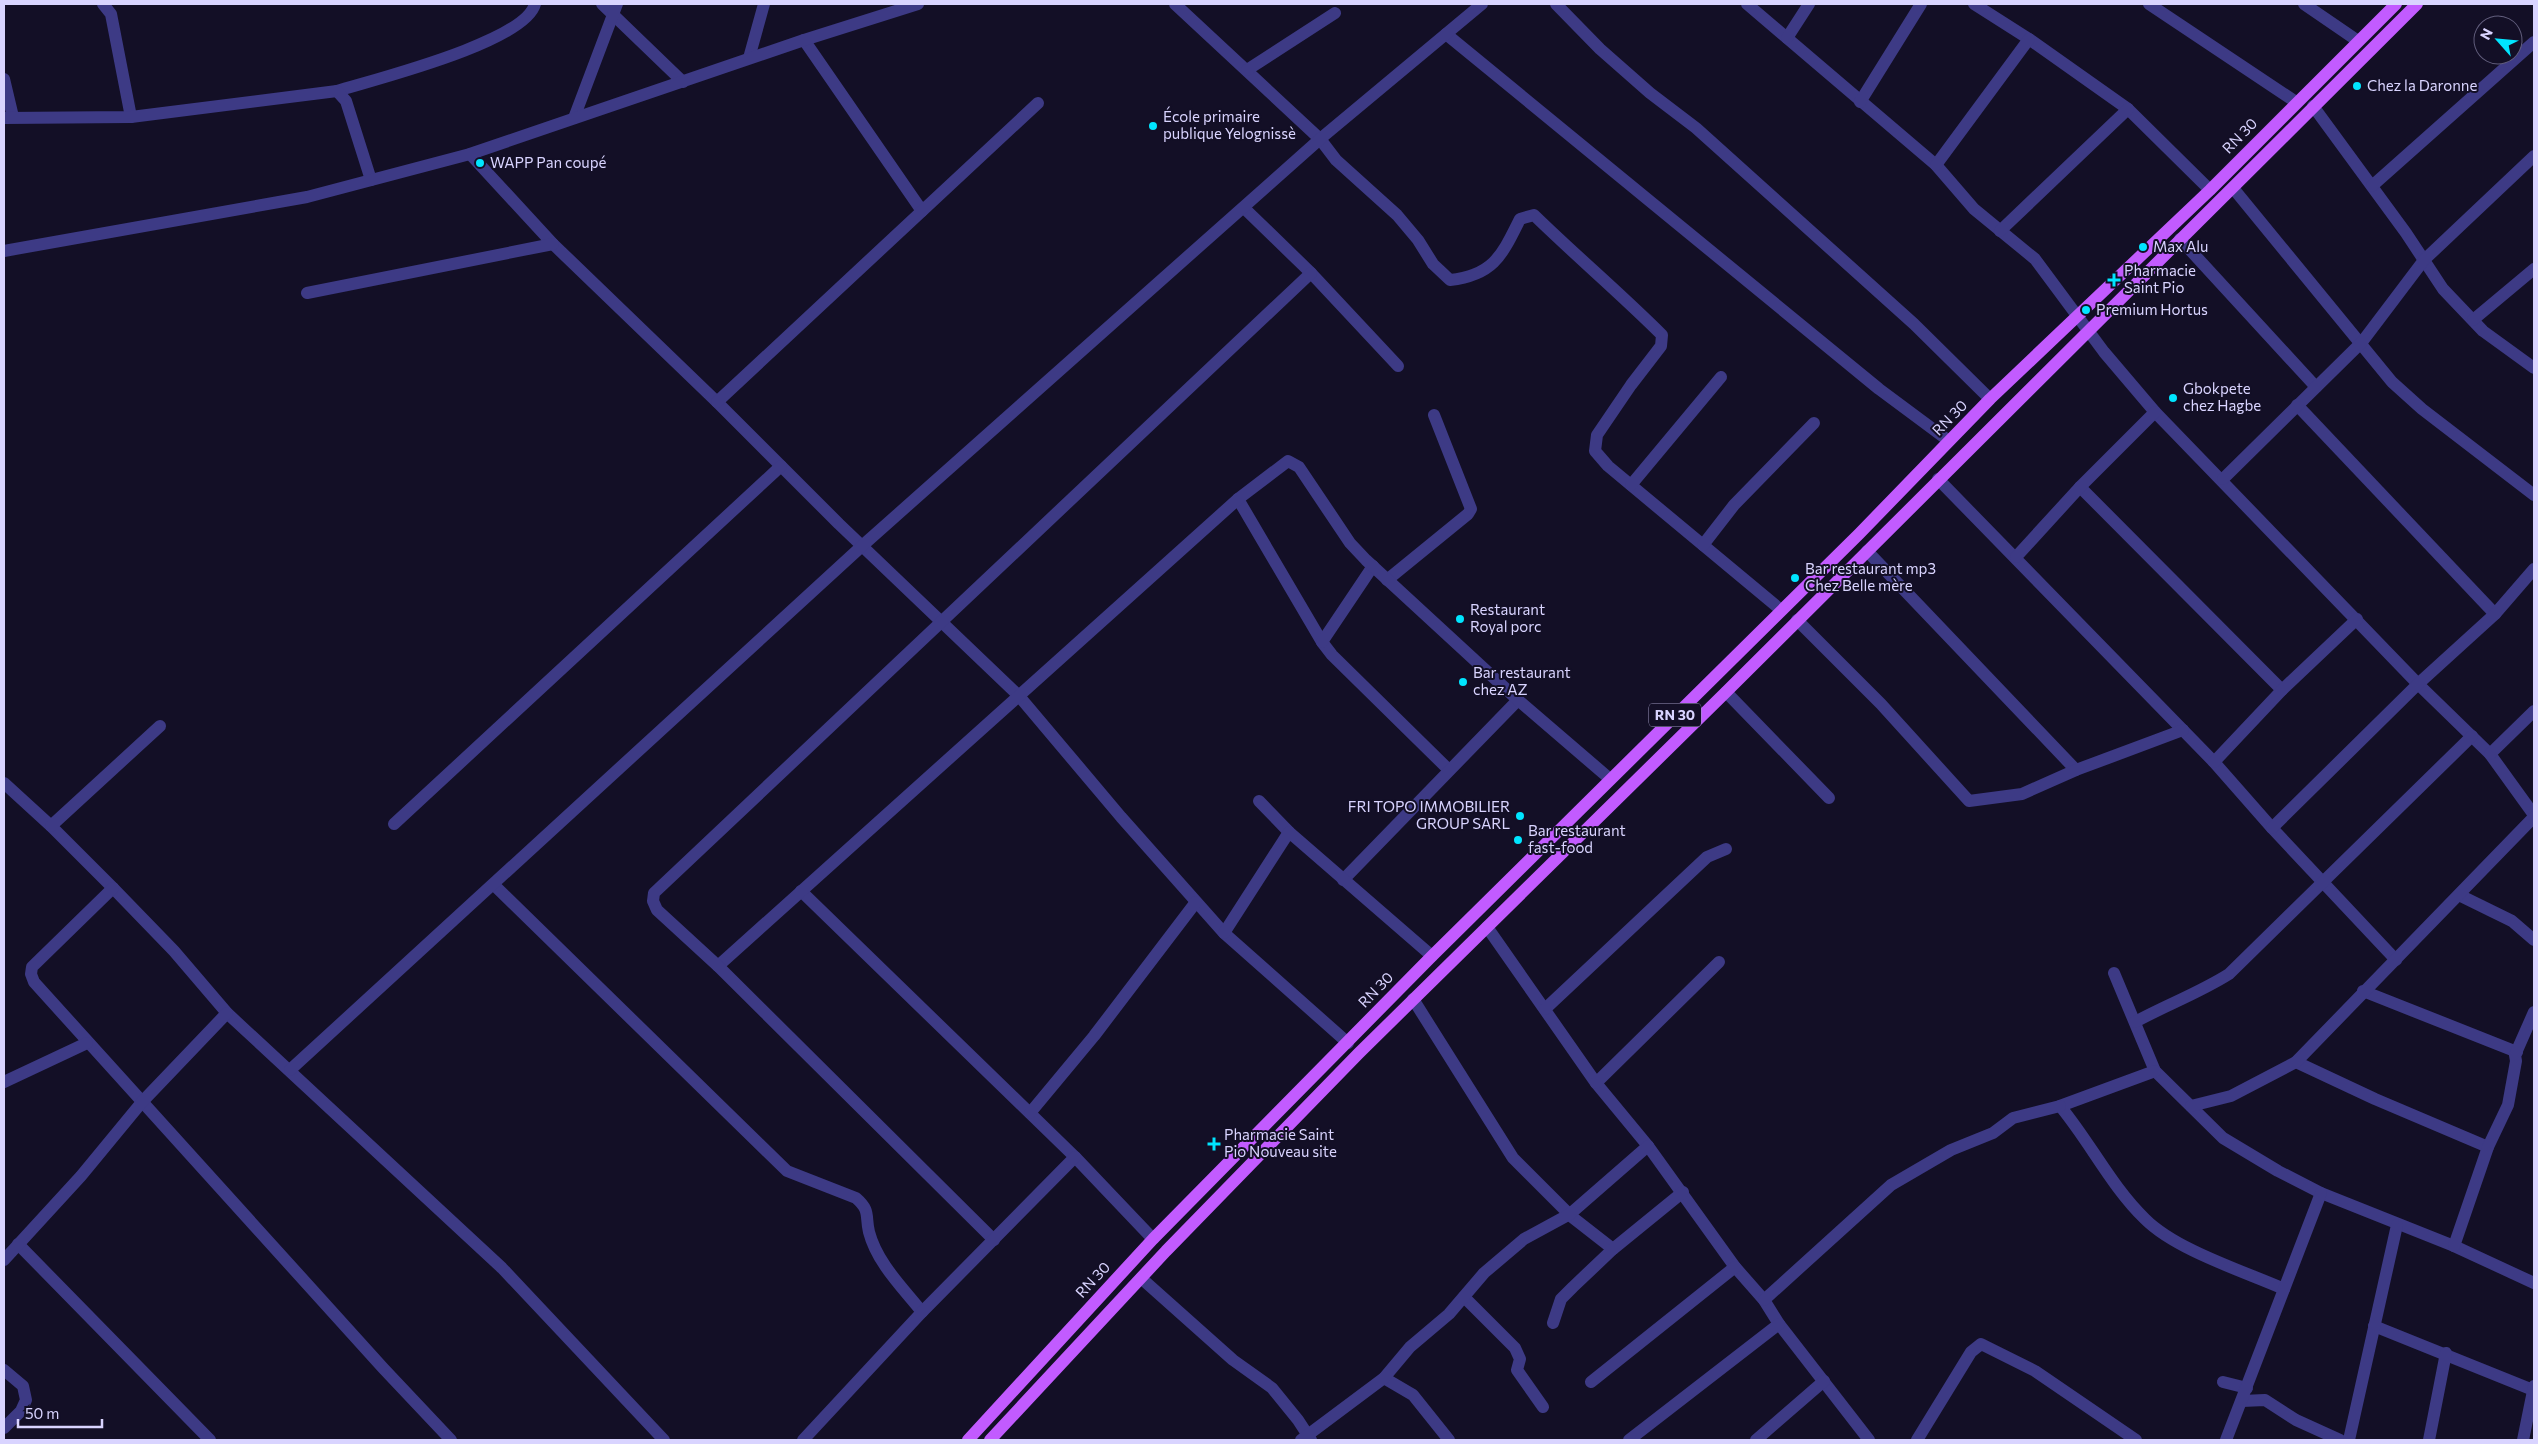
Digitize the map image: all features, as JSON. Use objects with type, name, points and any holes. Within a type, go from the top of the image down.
[{"type":"main road","name":"RN 30","points":[[968,1440],[1153,1239],[1432,956],[1781,610],[1990,399],[2210,190],[2396,4]]},
{"type":"main road","name":"RN 30","points":[[990,1440],[1141,1278],[1413,999],[1726,692],[2417,4]]},
{"type":"street","points":[[103,4],[111,14],[131,117]]},
{"type":"street","points":[[4,79],[9,118],[131,117],[337,91],[479,46],[528,19],[535,4]]},
{"type":"street","points":[[602,4],[615,9],[683,82]]},
{"type":"street","points":[[749,58],[764,4]]},
{"type":"street","points":[[4,251],[307,197],[470,154],[749,58],[918,4]]},
{"type":"street","points":[[1175,4],[1320,139],[1336,160],[1397,215],[1418,240],[1433,264],[1450,280],[1469,278],[1490,267],[1502,255],[1520,218],[1534,215],[1662,335],[1661,346],[1631,385],[1597,435],[1595,451],[1608,466],[1781,610]]},
{"type":"street","points":[[290,1070],[862,546],[1320,139],[1482,4]]},
{"type":"street","points":[[1556,4],[1622,70],[1696,128],[1914,324],[1990,399]]},
{"type":"street","points":[[1747,4],[1936,165],[1974,209],[2035,259],[2088,330],[2155,412],[2223,479],[2418,684],[2490,754],[2534,816],[2296,1062],[2232,1096],[2191,1106]]},
{"type":"street","points":[[1787,38],[1810,4]]},
{"type":"street","points":[[1860,102],[1921,4]]},
{"type":"street","points":[[1974,4],[2029,39],[2128,109],[2210,190]]},
{"type":"street","points":[[2149,4],[2296,102]]},
{"type":"street","points":[[2304,4],[2358,41]]},
{"type":"street","points":[[574,118],[615,9]]},
{"type":"street","points":[[1247,70],[1335,13]]},
{"type":"street","points":[[1446,34],[1879,389],[1950,441]]},
{"type":"street","points":[[1936,165],[2029,39]]},
{"type":"street","points":[[804,40],[922,211]]},
{"type":"street","points":[[2372,186],[2534,42]]},
{"type":"street","points":[[337,91],[346,101],[371,180]]},
{"type":"street","points":[[718,402],[1038,102]]},
{"type":"street","points":[[2313,106],[2372,186],[2444,290],[2483,331],[2534,368]]},
{"type":"street","points":[[2000,231],[2128,109]]},
{"type":"street","points":[[470,154],[553,244],[718,402],[862,546],[1019,696],[1224,933],[1348,1043]]},
{"type":"street","points":[[2223,479],[2362,342],[2424,260],[2534,156]]},
{"type":"street","points":[[2233,188],[2404,393],[2534,495]]},
{"type":"street","points":[[1244,208],[1311,273],[1398,366]]},
{"type":"street","points":[[2180,239],[2316,386]]},
{"type":"street","points":[[307,293],[553,244]]},
{"type":"street","points":[[2473,320],[2534,268]]},
{"type":"street","points":[[994,1240],[718,966],[657,910],[652,901],[654,893],[1311,273]]},
{"type":"street","points":[[1631,485],[1721,377]]},
{"type":"street","points":[[2297,405],[2495,614]]},
{"type":"street","points":[[2016,557],[2080,487],[2155,412]]},
{"type":"street","points":[[1387,580],[1468,514],[1470,509],[1434,416]]},
{"type":"street","points":[[1703,545],[1734,505],[1814,422]]},
{"type":"street","points":[[718,966],[1238,499],[1288,461],[1292,461],[1299,467],[1350,543],[1387,580],[1518,700],[1610,779]]},
{"type":"street","points":[[394,824],[781,466]]},
{"type":"street","points":[[1938,479],[2214,762],[2272,828],[2396,960]]},
{"type":"street","points":[[2080,487],[2282,690]]},
{"type":"street","points":[[1238,499],[1322,642],[1332,655],[1449,770]]},
{"type":"street","points":[[1867,551],[2076,770]]},
{"type":"street","points":[[1322,642],[1373,566]]},
{"type":"street","points":[[2272,828],[2418,684],[2495,614],[2534,570]]},
{"type":"street","points":[[2214,762],[2282,690],[2357,619]]},
{"type":"street","points":[[1797,620],[1881,704],[1969,801],[2022,794],[2076,770],[2183,730]]},
{"type":"street","points":[[1726,692],[1829,798]]},
{"type":"street","points":[[1343,880],[1518,700]]},
{"type":"street","points":[[2490,754],[2534,710]]},
{"type":"street","points":[[51,826],[160,726]]},
{"type":"street","points":[[2135,1022],[2164,1007],[2201,992],[2230,974],[2322,881],[2472,736]]},
{"type":"street","points":[[4,783],[51,826],[174,951],[228,1013],[502,1268],[664,1440]]},
{"type":"street","points":[[1259,801],[1289,832],[1432,956]]},
{"type":"street","points":[[1224,933],[1289,832]]},
{"type":"street","points":[[1545,1009],[1707,857],[1726,849]]},
{"type":"street","points":[[494,885],[787,1171],[856,1198],[863,1204],[868,1214],[869,1231],[880,1259],[922,1312]]},
{"type":"street","points":[[112,888],[32,967],[31,974],[34,982],[87,1043],[451,1440]]},
{"type":"street","points":[[801,891],[1076,1157],[1153,1239]]},
{"type":"street","points":[[2459,895],[2512,921],[2534,940]]},
{"type":"street","points":[[1030,1113],[1094,1036],[1196,902]]},
{"type":"street","points":[[1487,927],[1596,1083],[1648,1146],[1735,1267],[1764,1300],[1779,1324],[1869,1440]]},
{"type":"street","points":[[1596,1083],[1719,962]]},
{"type":"street","points":[[2114,974],[2155,1071],[2223,1138],[2321,1193],[2397,1225],[2454,1246],[2534,1283]]},
{"type":"street","points":[[2363,991],[2517,1052]]},
{"type":"street","points":[[1413,999],[1513,1158],[1570,1214],[1613,1249]]},
{"type":"street","points":[[2454,1246],[2488,1147],[2508,1105],[2517,1052],[2534,1012]]},
{"type":"street","points":[[4,1260],[81,1176],[142,1102],[228,1013]]},
{"type":"street","points":[[4,1082],[87,1043]]},
{"type":"street","points":[[2296,1062],[2375,1100],[2488,1147]]},
{"type":"street","points":[[1764,1300],[1891,1185],[1951,1150],[1993,1132],[2013,1118],[2060,1106],[2155,1071]]},
{"type":"street","points":[[2060,1106],[2123,1194],[2146,1220],[2177,1242],[2284,1289]]},
{"type":"street","points":[[1141,1278],[1233,1360],[1272,1388],[1307,1439],[1384,1378],[1410,1346],[1449,1314],[1484,1273],[1524,1239],[1570,1214],[1648,1146]]},
{"type":"street","points":[[803,1440],[922,1312],[1076,1157]]},
{"type":"street","points":[[1554,1323],[1562,1299],[1613,1249],[1682,1192]]},
{"type":"street","points":[[2226,1440],[2321,1193]]},
{"type":"street","points":[[2349,1440],[2397,1225]]},
{"type":"street","points":[[18,1244],[210,1440]]},
{"type":"street","points":[[1591,1382],[1735,1267]]},
{"type":"street","points":[[1464,1297],[1515,1348],[1520,1359],[1517,1370],[1543,1407]]},
{"type":"street","points":[[1629,1440],[1779,1324]]},
{"type":"street","points":[[2374,1326],[2534,1388],[2523,1440]]},
{"type":"street","points":[[1917,1440],[1971,1352],[1981,1344],[2035,1371],[2136,1440]]},
{"type":"street","points":[[2429,1440],[2446,1353]]},
{"type":"street","points":[[4,1370],[23,1386],[26,1400],[21,1411],[4,1428]]},
{"type":"street","points":[[1384,1378],[1413,1395],[1449,1440]]},
{"type":"street","points":[[1756,1440],[1824,1381]]},
{"type":"street","points":[[2223,1382],[2249,1382],[2265,1400],[2296,1420],[2340,1440]]},
{"type":"street","points":[[2242,1401],[2265,1400]]},
{"type":"place","name":"Chez la Daronne","points":[[2357,86]]},
{"type":"place","name":"École primaire publique Yelognissè","points":[[1153,126]]},
{"type":"place","name":"WAPP Pan coupé","points":[[480,163]]},
{"type":"place","name":"Max Alu","points":[[2143,247]]},
{"type":"place","name":"Pharmacie Saint Pio","points":[[2114,280]]},
{"type":"place","name":"Premium Hortus","points":[[2086,310]]},
{"type":"place","name":"Gbokpete chez Hagbe","points":[[2173,398]]},
{"type":"place","name":"Bar restaurant mp3 Chez Belle mère","points":[[1795,578]]},
{"type":"place","name":"Restaurant Royal porc","points":[[1460,619]]},
{"type":"place","name":"Bar restaurant chez AZ","points":[[1463,682]]},
{"type":"place","name":"FRI TOPO IMMOBILIER GROUP SARL","points":[[1520,816]]},
{"type":"place","name":"Bar restaurant fast-food","points":[[1518,840]]},
{"type":"place","name":"Pharmacie Saint Pio Nouveau site","points":[[1214,1144]]}]
